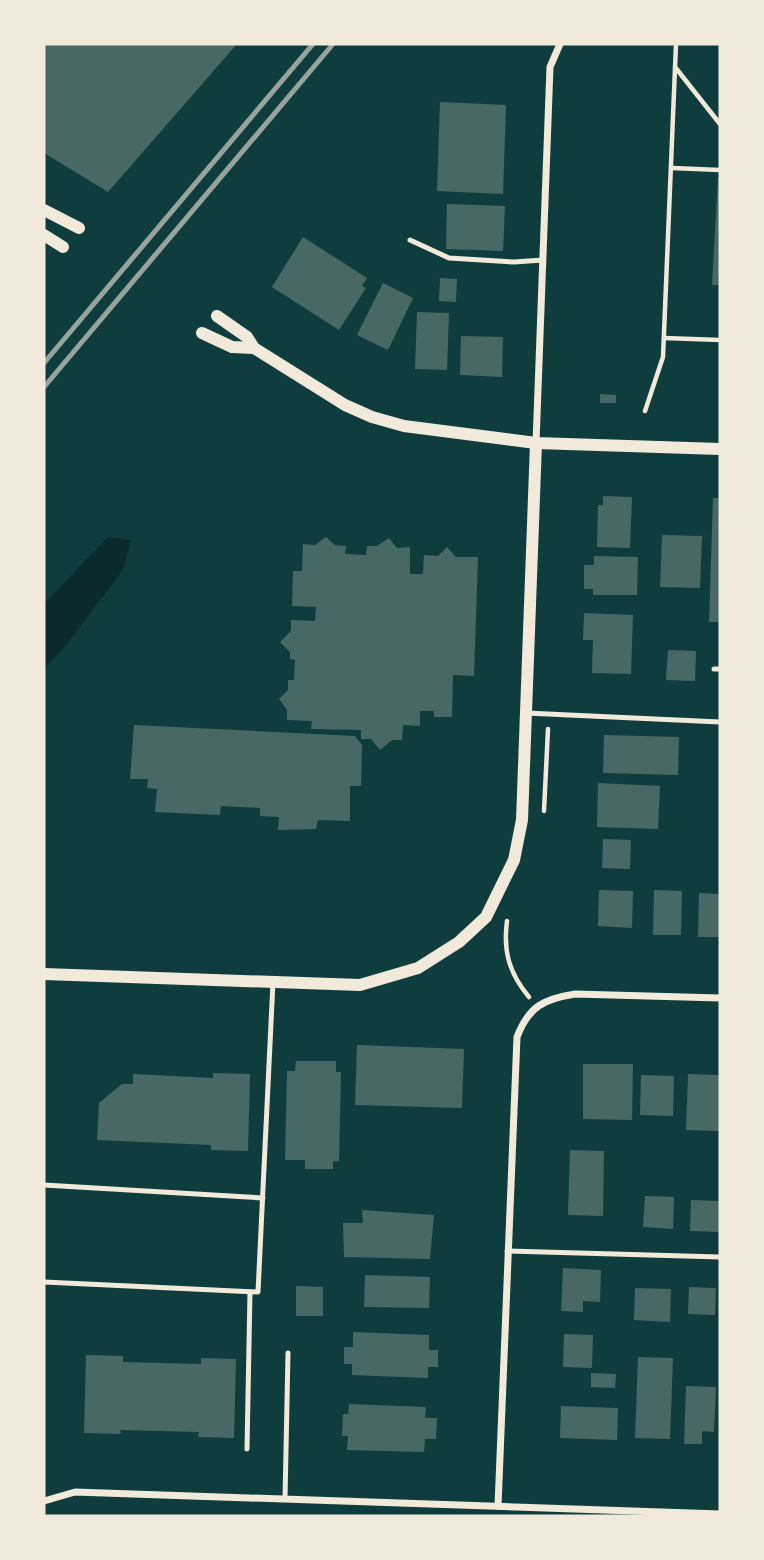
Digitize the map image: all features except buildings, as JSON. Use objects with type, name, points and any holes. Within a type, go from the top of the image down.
[{"type":"street","points":[[44,974],[360,985],[418,968],[459,942],[486,917],[514,860],[522,820],[550,67],[560,44]]},
{"type":"street","points":[[44,210],[79,228]]},
{"type":"street","points":[[44,234],[63,247]]},
{"type":"street","points":[[217,316],[247,337],[254,348],[345,405],[372,417],[404,426],[536,443],[720,449]]},
{"type":"street","points":[[202,333],[232,347],[254,348]]},
{"type":"street","points":[[498,1506],[517,1037],[523,1022],[536,1006],[556,997],[575,993],[720,998]]},
{"type":"street","points":[[44,1501],[52,1496],[75,1492],[720,1514]]},
{"type":"lane","points":[[410,240],[449,258],[514,262],[543,260]]},
{"type":"lane","points":[[526,713],[720,722]]},
{"type":"lane","points":[[44,1282],[258,1292],[273,982]]},
{"type":"lane","points":[[44,1185],[263,1198]]},
{"type":"lane","points":[[507,1251],[720,1257]]},
{"type":"lane","points":[[247,1449],[250,1292]]},
{"type":"lane","points":[[285,1499],[288,1353]]},
{"type":"path","points":[[645,411],[663,357],[676,44]]},
{"type":"path","points":[[675,67],[720,124]]},
{"type":"path","points":[[672,167],[720,170]]},
{"type":"path","points":[[664,338],[720,340]]},
{"type":"water","points":[[108,537],[131,540],[123,570],[68,643],[44,669],[44,604]]},
{"type":"railway","points":[[44,363],[313,44]]},
{"type":"railway","points":[[44,387],[333,44]]}]
